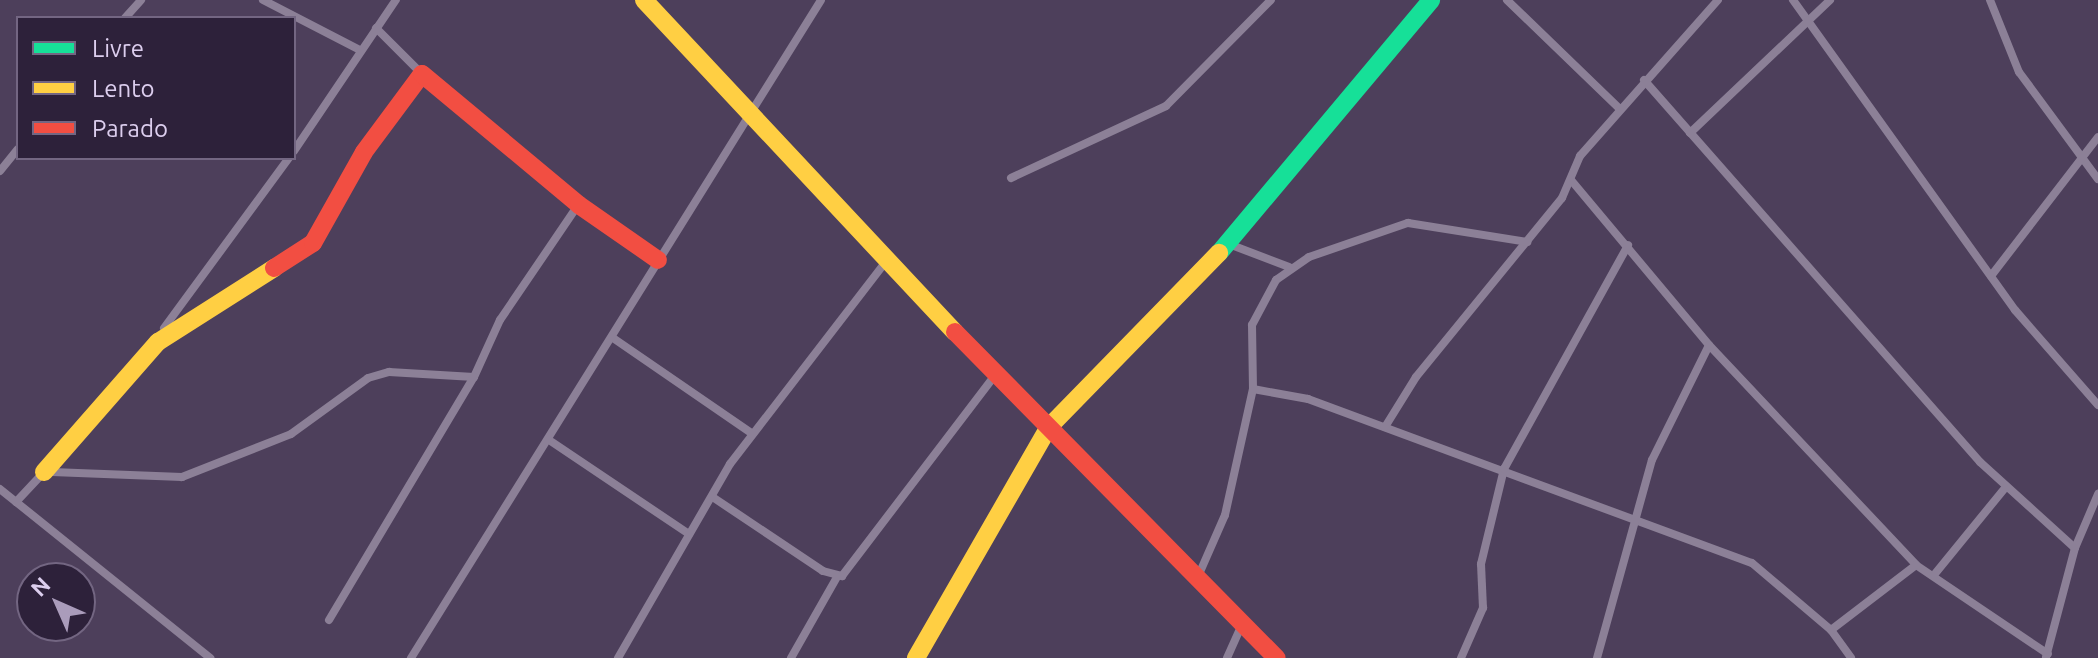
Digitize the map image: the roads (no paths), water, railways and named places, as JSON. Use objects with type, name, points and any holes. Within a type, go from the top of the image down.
[{"type":"street","points":[[127,16],[141,0]]},
{"type":"street","points":[[263,0],[294,16]]},
{"type":"street","points":[[296,148],[396,0]]},
{"type":"street","points":[[644,0],[755,113],[995,375],[1276,658]]},
{"type":"street","points":[[411,658],[552,442],[658,260],[755,113],[821,0]]},
{"type":"street","points":[[1011,178],[1166,106],[1271,0]]},
{"type":"street","points":[[916,658],[1048,428],[1228,244],[1431,0]]},
{"type":"street","points":[[1507,0],[1619,108]]},
{"type":"street","points":[[1385,427],[1416,377],[1528,242],[1571,180],[1580,156],[1619,108],[1718,0]]},
{"type":"street","points":[[1793,0],[1991,276],[2098,405]]},
{"type":"street","points":[[1690,133],[1811,25],[1830,0]]},
{"type":"street","points":[[1990,0],[2012,59],[2098,179]]},
{"type":"street","points":[[296,17],[360,50]]},
{"type":"street","points":[[376,28],[422,74],[579,205],[658,260]]},
{"type":"street","points":[[158,342],[313,243],[364,152],[422,74]]},
{"type":"street","points":[[1644,80],[2005,488],[2075,548]]},
{"type":"street","points":[[1991,276],[2080,156],[2098,137]]},
{"type":"street","points":[[0,171],[16,151]]},
{"type":"street","points":[[16,502],[158,342],[175,306],[287,160]]},
{"type":"street","points":[[1571,180],[1709,345],[1916,565],[2047,656],[2075,548],[2098,494]]},
{"type":"street","points":[[329,620],[474,377],[500,320],[579,205]]},
{"type":"street","points":[[1197,580],[1225,515],[1253,389],[1257,307],[1289,267],[1408,223],[1528,242]]},
{"type":"street","points":[[1228,244],[1289,267]]},
{"type":"street","points":[[1461,658],[1483,608],[1481,564],[1504,469],[1628,245]]},
{"type":"street","points":[[618,658],[751,433],[888,258]]},
{"type":"street","points":[[613,338],[751,433]]},
{"type":"street","points":[[1597,658],[1633,516],[1664,430],[1709,345]]},
{"type":"street","points":[[44,472],[182,477],[291,434],[368,378],[389,372],[474,377]]},
{"type":"street","points":[[791,658],[837,577],[995,375]]},
{"type":"street","points":[[1253,389],[1308,399],[1633,516],[1752,563],[1831,630],[1851,658]]},
{"type":"street","points":[[552,442],[689,534]]},
{"type":"street","points":[[1934,575],[2005,488]]},
{"type":"street","points":[[0,489],[210,658]]},
{"type":"street","points":[[714,498],[837,577]]},
{"type":"street","points":[[1831,630],[1916,565]]},
{"type":"street","points":[[1227,658],[1242,626]]}]
